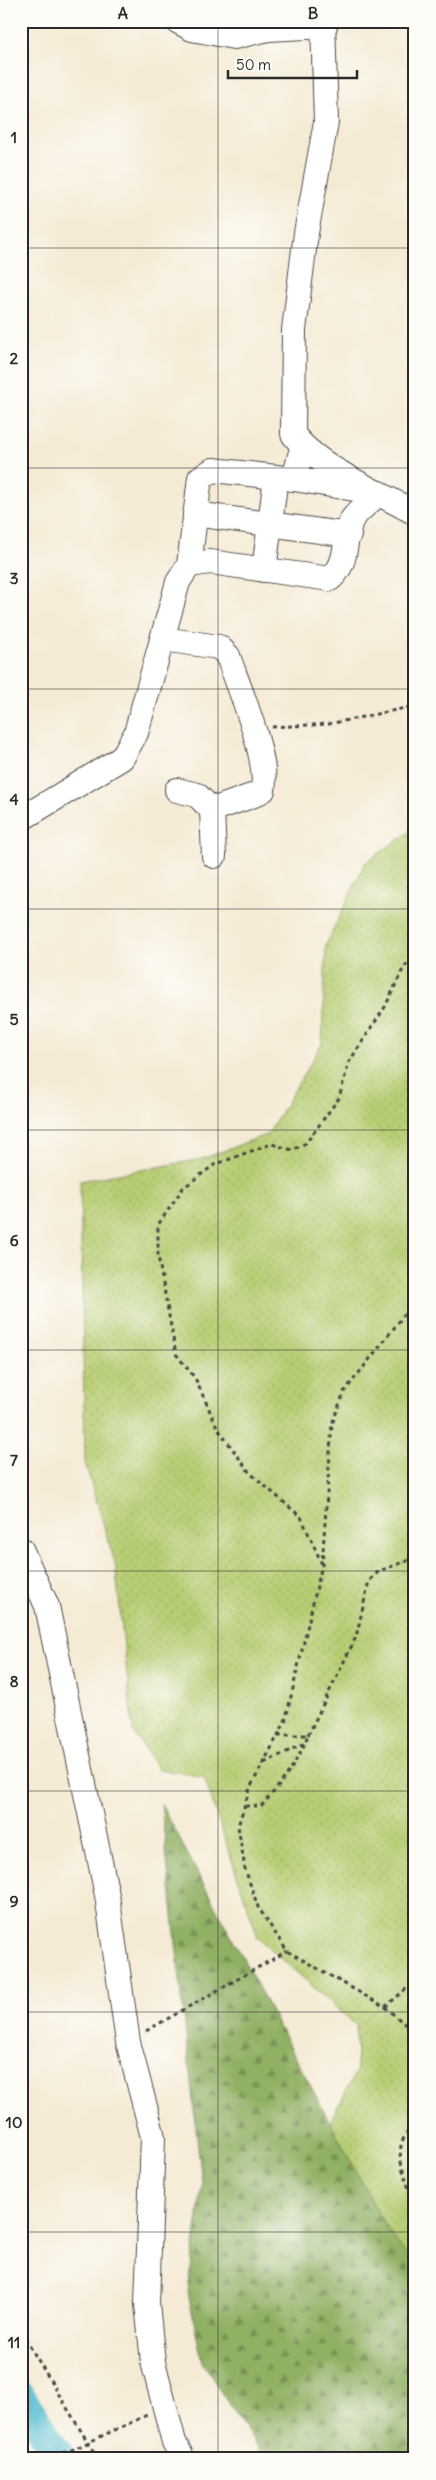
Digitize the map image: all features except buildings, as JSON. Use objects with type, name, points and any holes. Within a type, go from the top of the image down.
[{"type":"street","points":[[177,21],[192,29],[234,37],[268,29],[324,24],[326,122],[306,233],[294,330],[293,434],[302,448],[329,466],[415,513]]},
{"type":"street","points":[[264,570],[271,524],[285,478],[302,448]]},
{"type":"street","points":[[21,820],[122,758],[136,733],[178,582],[189,565],[200,478],[213,470],[285,478],[379,493]]},
{"type":"street","points":[[189,565],[210,562],[330,579],[338,572],[345,555],[352,520],[379,493]]},
{"type":"street","points":[[195,514],[349,535]]},
{"type":"street","points":[[162,640],[219,647],[228,656],[254,728],[265,780],[263,790],[254,796],[212,810]]},
{"type":"street","points":[[177,790],[197,795],[212,810],[214,856]]},
{"type":"street","points":[[24,1562],[47,1606],[88,1796],[107,1895],[128,2042],[153,2137],[147,2304],[153,2362],[163,2407],[174,2442],[182,2459]]},
{"type":"path","points":[[254,728],[329,724],[415,706]]},
{"type":"path","points":[[322,1565],[300,1517],[250,1473],[218,1429],[195,1378],[176,1354],[158,1256],[158,1225],[183,1188],[214,1165],[272,1144],[292,1150],[306,1143],[339,1098],[349,1062],[385,1007],[403,969],[415,953]]},
{"type":"path","points":[[415,1301],[344,1392],[332,1424],[322,1565],[285,1722],[250,1788],[238,1826],[245,1869],[258,1907],[287,1951],[385,2008],[415,2033]]},
{"type":"path","points":[[245,1806],[261,1806],[296,1760],[305,1744],[356,1638],[369,1581],[379,1571],[415,1558]]},
{"type":"path","points":[[278,1736],[308,1735]]},
{"type":"path","points":[[263,1764],[305,1744]]},
{"type":"path","points":[[128,2042],[287,1951]]},
{"type":"path","points":[[385,2008],[415,1981]]},
{"type":"path","points":[[415,2126],[408,2130],[400,2145],[401,2168],[415,2204]]},
{"type":"path","points":[[21,2332],[98,2459]]},
{"type":"path","points":[[48,2459],[74,2449],[163,2407]]},
{"type":"path","points":[[21,2442],[35,2459]]},
{"type":"green space","points":[[415,828],[415,2274],[322,2137],[357,2070],[356,2025],[258,1938],[204,1777],[158,1769],[133,1731],[115,1563],[85,1463],[80,1181],[202,1159],[268,1134],[322,1044],[326,945],[365,863]]},
{"type":"green space","points":[[161,1804],[385,2226],[415,2266],[415,2459],[265,2459],[202,2362],[188,2292],[202,2184]]},
{"type":"waterway","points":[[21,2398],[61,2459]]}]
